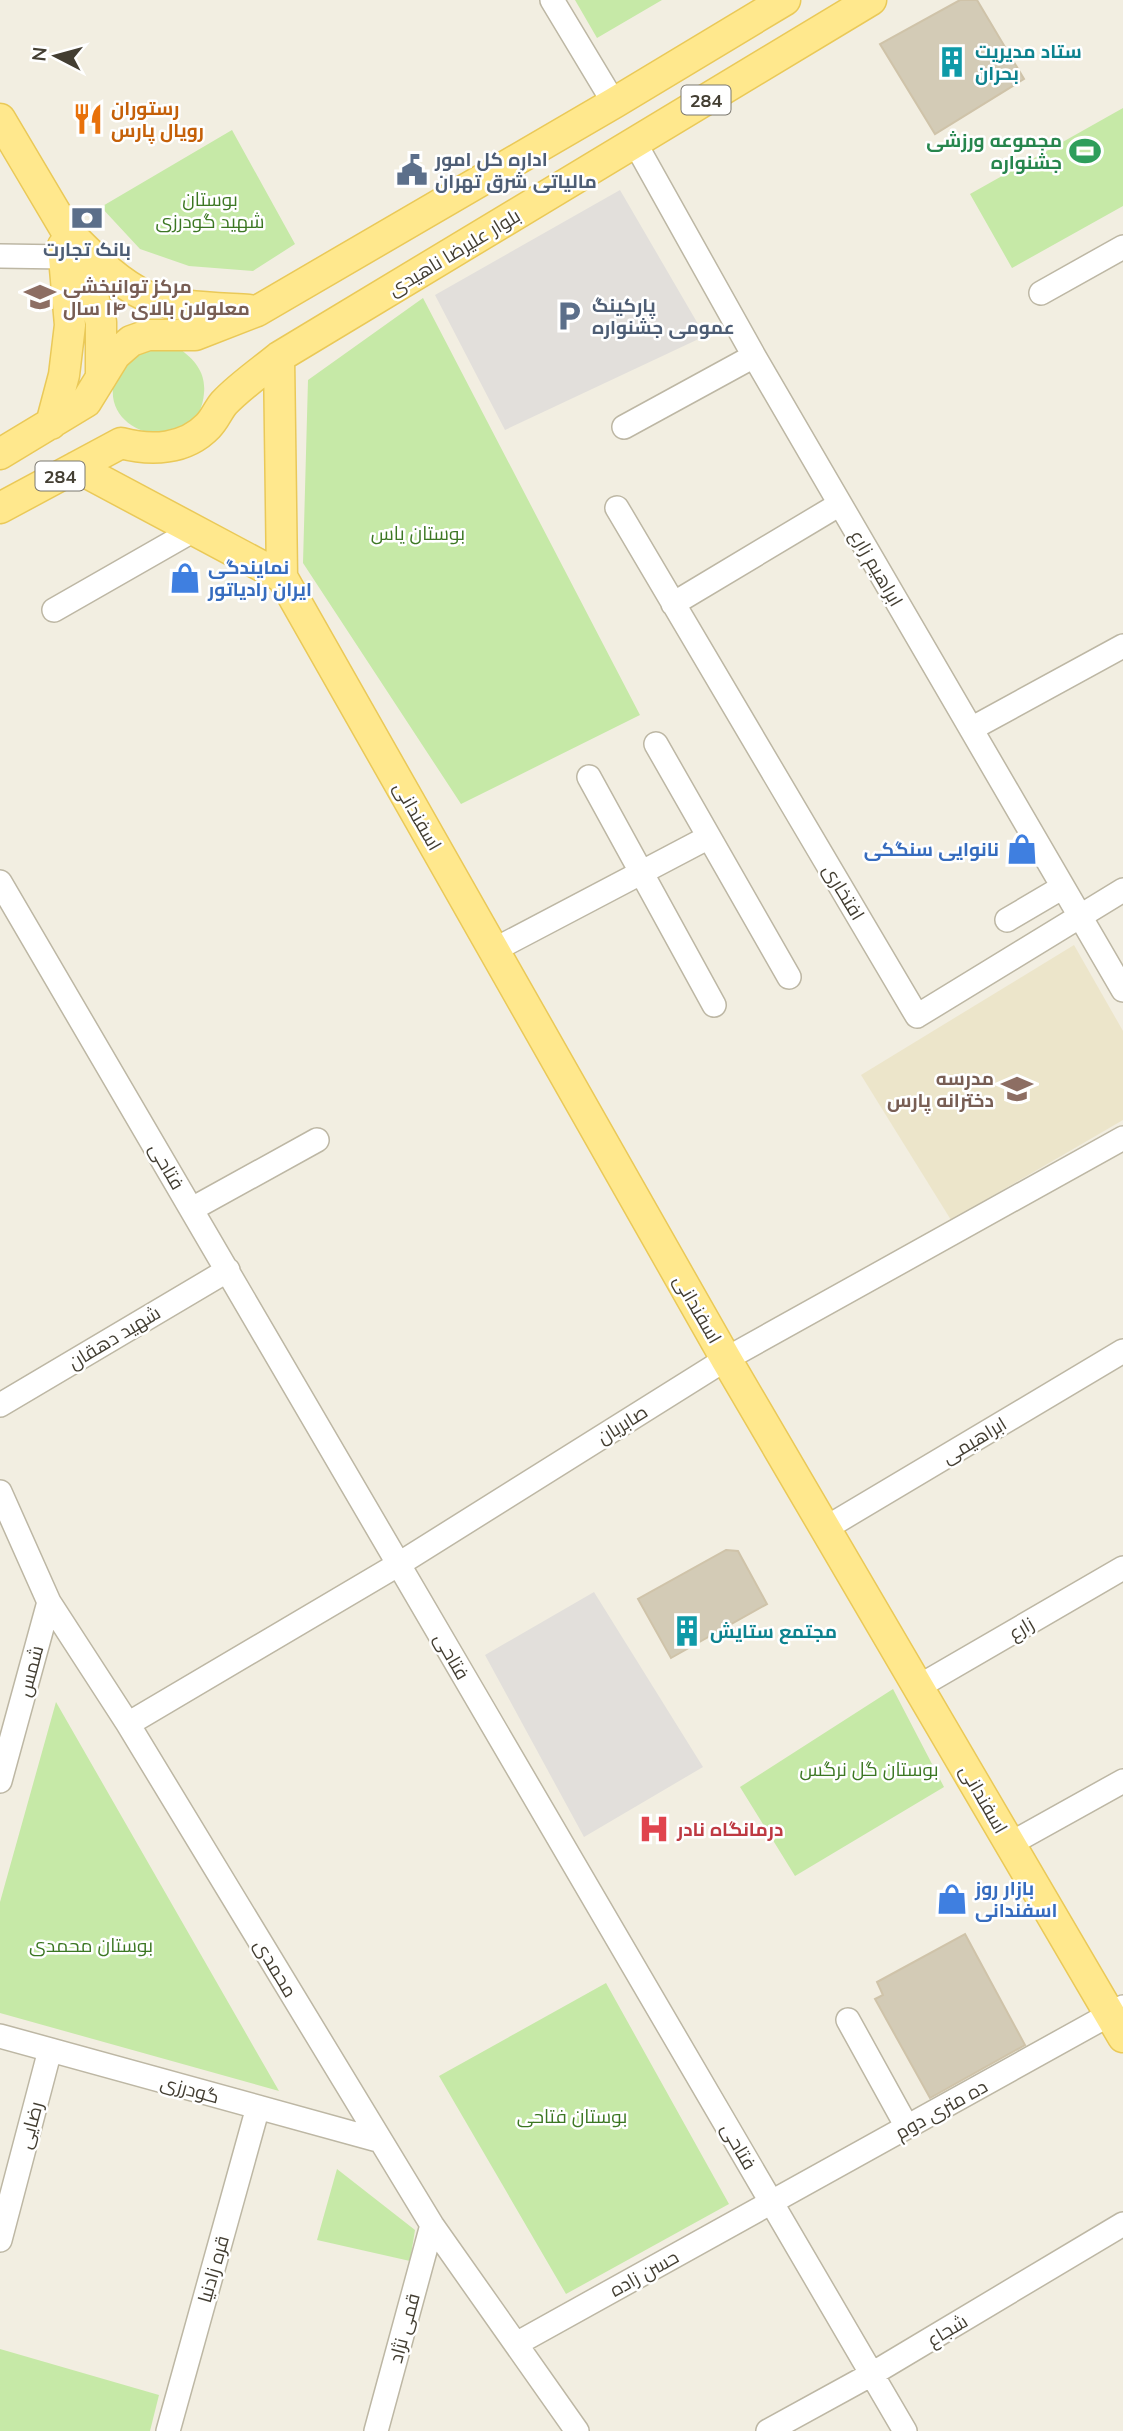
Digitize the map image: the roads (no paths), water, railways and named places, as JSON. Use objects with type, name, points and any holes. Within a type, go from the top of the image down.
[{"type":"main road","name":"284","points":[[0,454],[86,402],[115,355],[131,341],[148,335],[195,335],[257,311],[785,0]]},
{"type":"main road","name":"بلوار علیرضا ناهیدی","points":[[76,467],[121,443],[145,449],[190,440],[209,426],[224,403],[279,356],[871,0]]},
{"type":"main road","points":[[0,119],[88,281],[101,323],[101,379]]},
{"type":"main road","points":[[583,121],[576,136],[575,148],[581,156],[591,161],[603,162]]},
{"type":"main road","points":[[529,153],[540,157],[548,169],[547,189],[541,200]]},
{"type":"main road","points":[[64,237],[111,275],[149,297],[192,306],[257,311]]},
{"type":"main road","points":[[51,424],[64,375],[70,324],[64,237]]},
{"type":"main road","points":[[76,467],[282,577],[279,356]]},
{"type":"main road","name":"284","points":[[0,508],[76,467]]},
{"type":"main road","name":"اسفندانی","points":[[282,577],[726,1359],[1010,1844],[1119,2020]]},
{"type":"street","points":[[552,0],[614,103]]},
{"type":"street","name":"ابراهیم زارع","points":[[635,143],[754,356],[1123,990]]},
{"type":"street","points":[[0,256],[64,237]]},
{"type":"street","points":[[1041,293],[1123,247]]},
{"type":"street","points":[[624,427],[754,356]]},
{"type":"street","points":[[673,604],[840,504]]},
{"type":"street","name":"افتخاری","points":[[617,508],[917,1016],[1080,915]]},
{"type":"street","points":[[54,610],[194,530]]},
{"type":"street","points":[[971,729],[1123,646]]},
{"type":"street","points":[[656,744],[789,977]]},
{"type":"street","points":[[589,778],[715,1004]]},
{"type":"street","points":[[494,950],[709,837]]},
{"type":"street","name":"فتاحی","points":[[0,881],[905,2431]]},
{"type":"street","points":[[1007,920],[1063,887]]},
{"type":"street","points":[[1080,915],[1123,890]]},
{"type":"street","name":"صابریان","points":[[128,1724],[399,1564],[726,1359],[1123,1138]]},
{"type":"street","points":[[192,1209],[317,1140]]},
{"type":"street","name":"شهید دهقان","points":[[0,1405],[228,1270]]},
{"type":"street","name":"ابراهیمی","points":[[826,1528],[1123,1352]]},
{"type":"street","name":"محمدی","points":[[0,1492],[49,1602],[128,1724],[432,2225],[575,2430]]},
{"type":"street","name":"زارع","points":[[918,1687],[1123,1568]]},
{"type":"street","name":"شمس","points":[[0,1781],[49,1602]]},
{"type":"street","points":[[1010,1844],[1123,1782]]},
{"type":"street","points":[[848,2020],[907,2127]]},
{"type":"street","name":"ده متری دوم","points":[[772,2202],[907,2127],[1119,2020]]},
{"type":"street","name":"گودرزی","points":[[0,2036],[381,2141]]},
{"type":"street","name":"رضایی","points":[[0,2240],[50,2050]]},
{"type":"street","name":"قره زادنیا","points":[[168,2431],[258,2107]]},
{"type":"street","name":"حسن زاده","points":[[516,2344],[772,2202]]},
{"type":"street","name":"شجاع","points":[[768,2431],[872,2374],[1123,2224]]},
{"type":"street","name":"قمی نژاد","points":[[376,2431],[432,2225]]},
{"type":"place","name":"ستاد مدیریت بحران","points":[[952,62]]},
{"type":"place","name":"رستوران رویال پارس","points":[[88,119]]},
{"type":"place","name":"مجموعه ورزشی جشنواره","points":[[1085,151]]},
{"type":"place","name":"اداره کل امور مالیاتی شرق تهران","points":[[412,170]]},
{"type":"place","name":"بانک تجارت","points":[[87,218]]},
{"type":"place","name":"مرکز توانبخشی معلولان بالای ۱۴ سال","points":[[40,297]]},
{"type":"place","name":"پارکینگ عمومی جشنواره","points":[[569,316]]},
{"type":"place","name":"نمایندگی ایران رادیاتور","points":[[185,578]]},
{"type":"place","name":"نانوایی سنگکی","points":[[1022,849]]},
{"type":"place","name":"مدرسه دخترانه پارس","points":[[1017,1089]]},
{"type":"place","name":"مجتمع ستایش","points":[[687,1631]]},
{"type":"place","name":"درمانگاه نادر","points":[[654,1829]]},
{"type":"place","name":"بازار روز اسفندانی","points":[[952,1899]]},
{"type":"park label","name":"بوستان شهید گودرزی","points":[[210,210]]},
{"type":"park label","name":"بوستان یاس","points":[[418,533]]},
{"type":"park label","name":"بوستان گل نرگس","points":[[869,1769]]},
{"type":"park label","name":"بوستان محمدی","points":[[91,1945]]},
{"type":"park label","name":"بوستان فتاحی","points":[[572,2116]]}]
